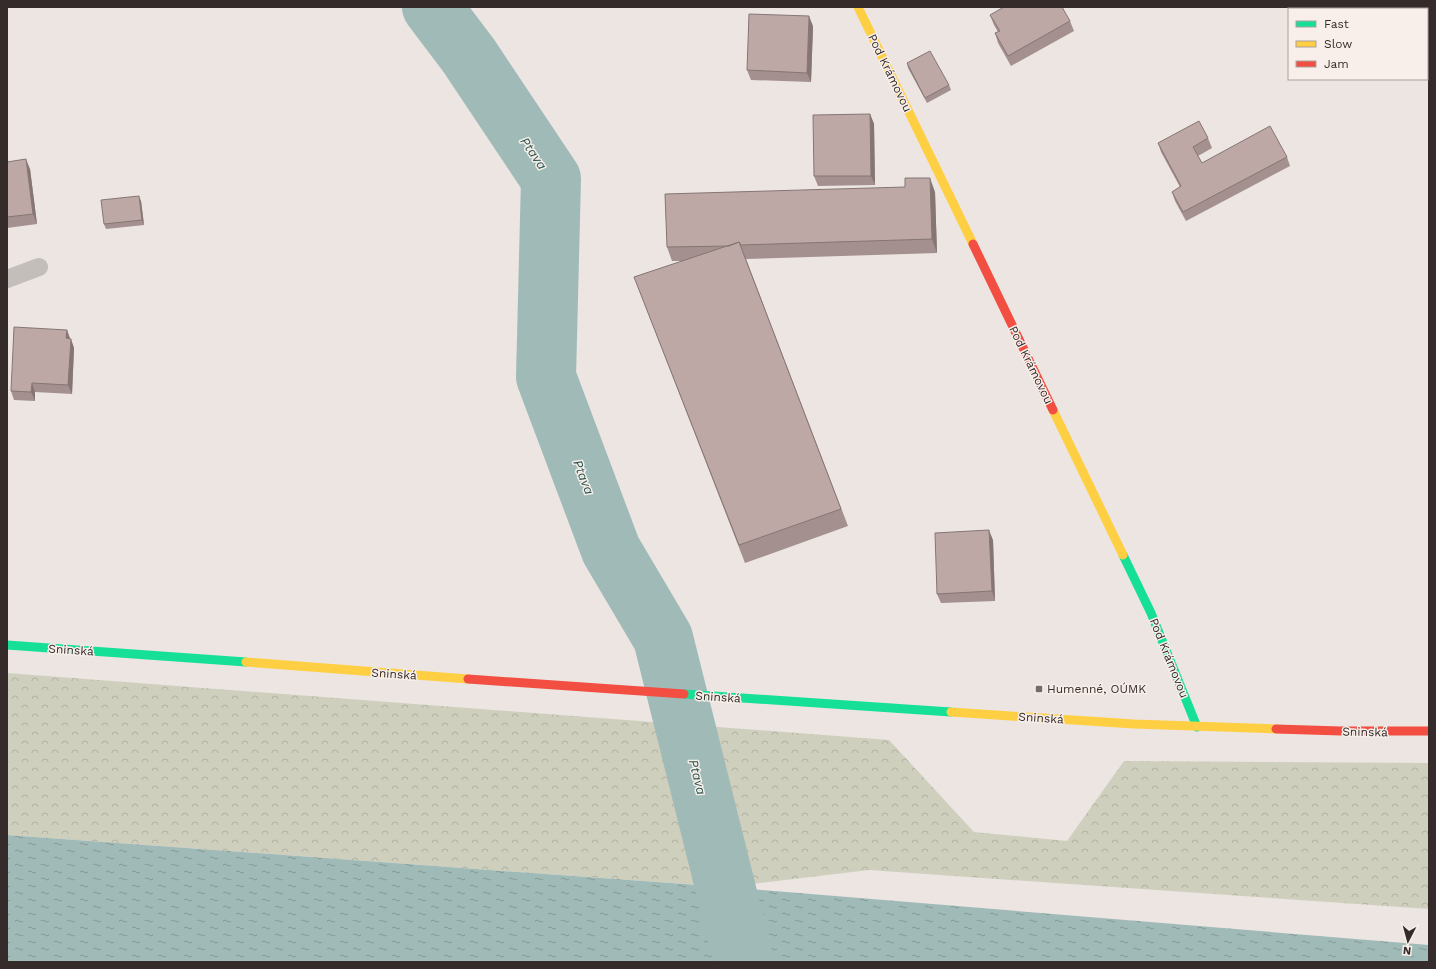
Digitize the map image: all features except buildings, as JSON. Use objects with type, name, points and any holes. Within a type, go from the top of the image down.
[{"type":"main road","name":"Pod Krámovou","points":[[858,7],[1151,613],[1196,727]]},
{"type":"main road","name":"Sninská","points":[[7,645],[747,699],[1134,724],[1341,731],[1429,731]]},
{"type":"lane","points":[[7,279],[39,268]]},
{"type":"green space","points":[[7,673],[889,740],[974,832],[1067,841],[1124,761],[1429,763],[1429,909],[869,870],[726,887],[7,835]]},
{"type":"water","points":[[7,835],[726,887],[1429,945],[1429,962],[7,962]]},
{"type":"waterway","name":"Ptava","points":[[432,7],[469,56],[551,179],[546,377],[611,550],[663,638],[744,962]]},
{"type":"traffic: fast","points":[[1123,555],[1151,613],[1197,727]]},
{"type":"traffic: fast","points":[[7,645],[246,662]]},
{"type":"traffic: fast","points":[[684,694],[951,712]]},
{"type":"traffic: slow","points":[[858,7],[973,244]]},
{"type":"traffic: slow","points":[[1053,410],[1123,555]]},
{"type":"traffic: slow","points":[[246,662],[468,679]]},
{"type":"traffic: slow","points":[[951,712],[1134,724],[1276,729]]},
{"type":"traffic: jam","points":[[973,244],[1053,410]]},
{"type":"traffic: jam","points":[[468,679],[684,694]]},
{"type":"traffic: jam","points":[[1276,729],[1429,731]]},
{"type":"place","name":"Humenné, OÚMK","points":[[1039,689]]}]
